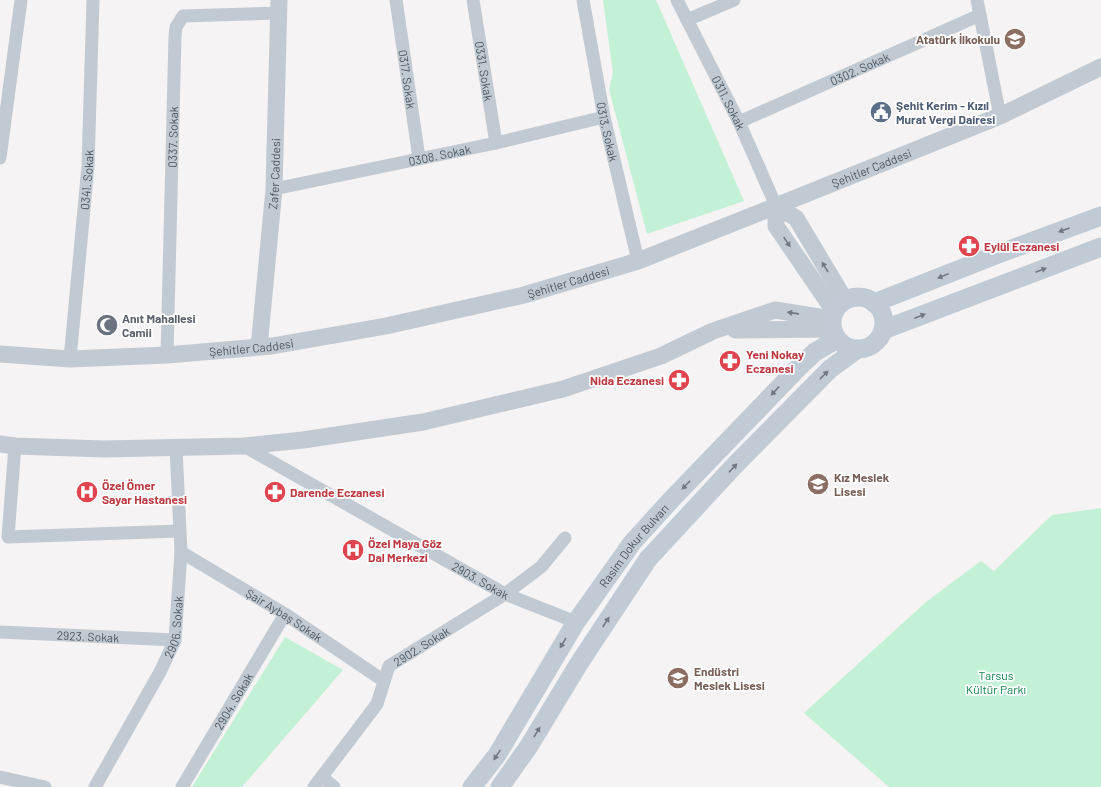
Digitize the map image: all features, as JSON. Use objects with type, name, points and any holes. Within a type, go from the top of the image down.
[{"type":"main road","points":[[874,303],[1001,253],[1101,216]]},
{"type":"main road","points":[[883,330],[1101,247]]},
{"type":"main road","points":[[500,787],[529,746],[578,665],[648,559],[735,465],[830,369],[856,350],[863,349],[876,343],[883,330],[883,315],[874,303],[863,298],[851,298],[836,320],[842,344],[856,350]]},
{"type":"main road","name":"Rasim Dokur Bulvarı","points":[[472,787],[497,755],[576,622],[632,543],[665,506],[815,352],[836,320]]},
{"type":"street","points":[[0,158],[21,0]]},
{"type":"street","name":"0341. Sokak","points":[[70,359],[88,166],[93,0]]},
{"type":"street","name":"0317. Sokak","points":[[396,0],[419,158]]},
{"type":"street","name":"0331. Sokak","points":[[473,0],[496,143]]},
{"type":"street","name":"0313. Sokak","points":[[583,0],[604,117],[638,261]]},
{"type":"street","name":"0311. Sokak","points":[[677,0],[739,122],[776,206]]},
{"type":"street","points":[[687,20],[734,0]]},
{"type":"street","points":[[977,0],[1000,116]]},
{"type":"street","name":"Zafer Caddesi","points":[[259,347],[274,189],[279,7]]},
{"type":"street","name":"0337. Sokak","points":[[167,355],[174,36],[176,27],[183,16],[279,7]]},
{"type":"street","name":"0302. Sokak","points":[[739,122],[980,15]]},
{"type":"street","name":"Şehitler Caddesi","points":[[0,354],[70,359],[167,355],[272,346],[386,326],[524,296],[638,261],[1000,116],[1101,67]]},
{"type":"street","name":"0308. Sokak","points":[[274,189],[496,143],[604,117]]},
{"type":"street","points":[[776,206],[796,218],[836,320]]},
{"type":"street","points":[[180,531],[8,537],[8,445],[104,450],[244,446],[423,422],[562,389],[661,356],[713,331],[775,310],[836,320]]},
{"type":"street","name":"2903. Sokak","points":[[244,446],[505,594],[576,622]]},
{"type":"street","name":"2906. Sokak","points":[[95,787],[160,672],[175,640],[181,552],[176,448]]},
{"type":"street","name":"2902. Sokak","points":[[318,782],[377,704],[389,666],[505,594],[541,567],[565,538]]},
{"type":"street","name":"Şair Aybaş Sokak","points":[[181,552],[285,614],[384,681]]},
{"type":"street","name":"2904. Sokak","points":[[182,787],[285,614]]},
{"type":"street","name":"2923. Sokak","points":[[0,632],[175,640]]},
{"type":"street","points":[[0,777],[45,787]]},
{"type":"street","points":[[318,782],[334,787]]},
{"type":"green space","points":[[603,0],[656,0],[744,201],[647,234],[609,89],[613,73]]},
{"type":"green space","name":"Tarsus Kültür Parkı","points":[[1101,508],[1101,787],[889,787],[804,713],[926,602],[981,561],[994,571],[1052,515]]},
{"type":"green space","points":[[285,637],[343,670],[242,787],[192,787]]},
{"type":"place","name":"Atatürk İlkokulu","points":[[1015,39]]},
{"type":"place","name":"Şehit Kerim - Kızıl Murat Vergi Dairesi","points":[[881,112]]},
{"type":"place","name":"Eylül Eczanesi","points":[[969,246]]},
{"type":"place","name":"Anıt Mahallesi Camii","points":[[107,325]]},
{"type":"place","name":"Yeni Nokay Eczanesi","points":[[730,361]]},
{"type":"place","name":"Nida Eczanesi","points":[[679,380]]},
{"type":"place","name":"Kız Meslek Lisesi","points":[[818,484]]},
{"type":"place","name":"Özel Ömer Sayar Hastanesi","points":[[87,492]]},
{"type":"place","name":"Darende Eczanesi","points":[[275,492]]},
{"type":"place","name":"Özel Maya Göz Dal Merkezi","points":[[353,550]]},
{"type":"place","name":"Endüstri Meslek Lisesi","points":[[678,678]]}]
